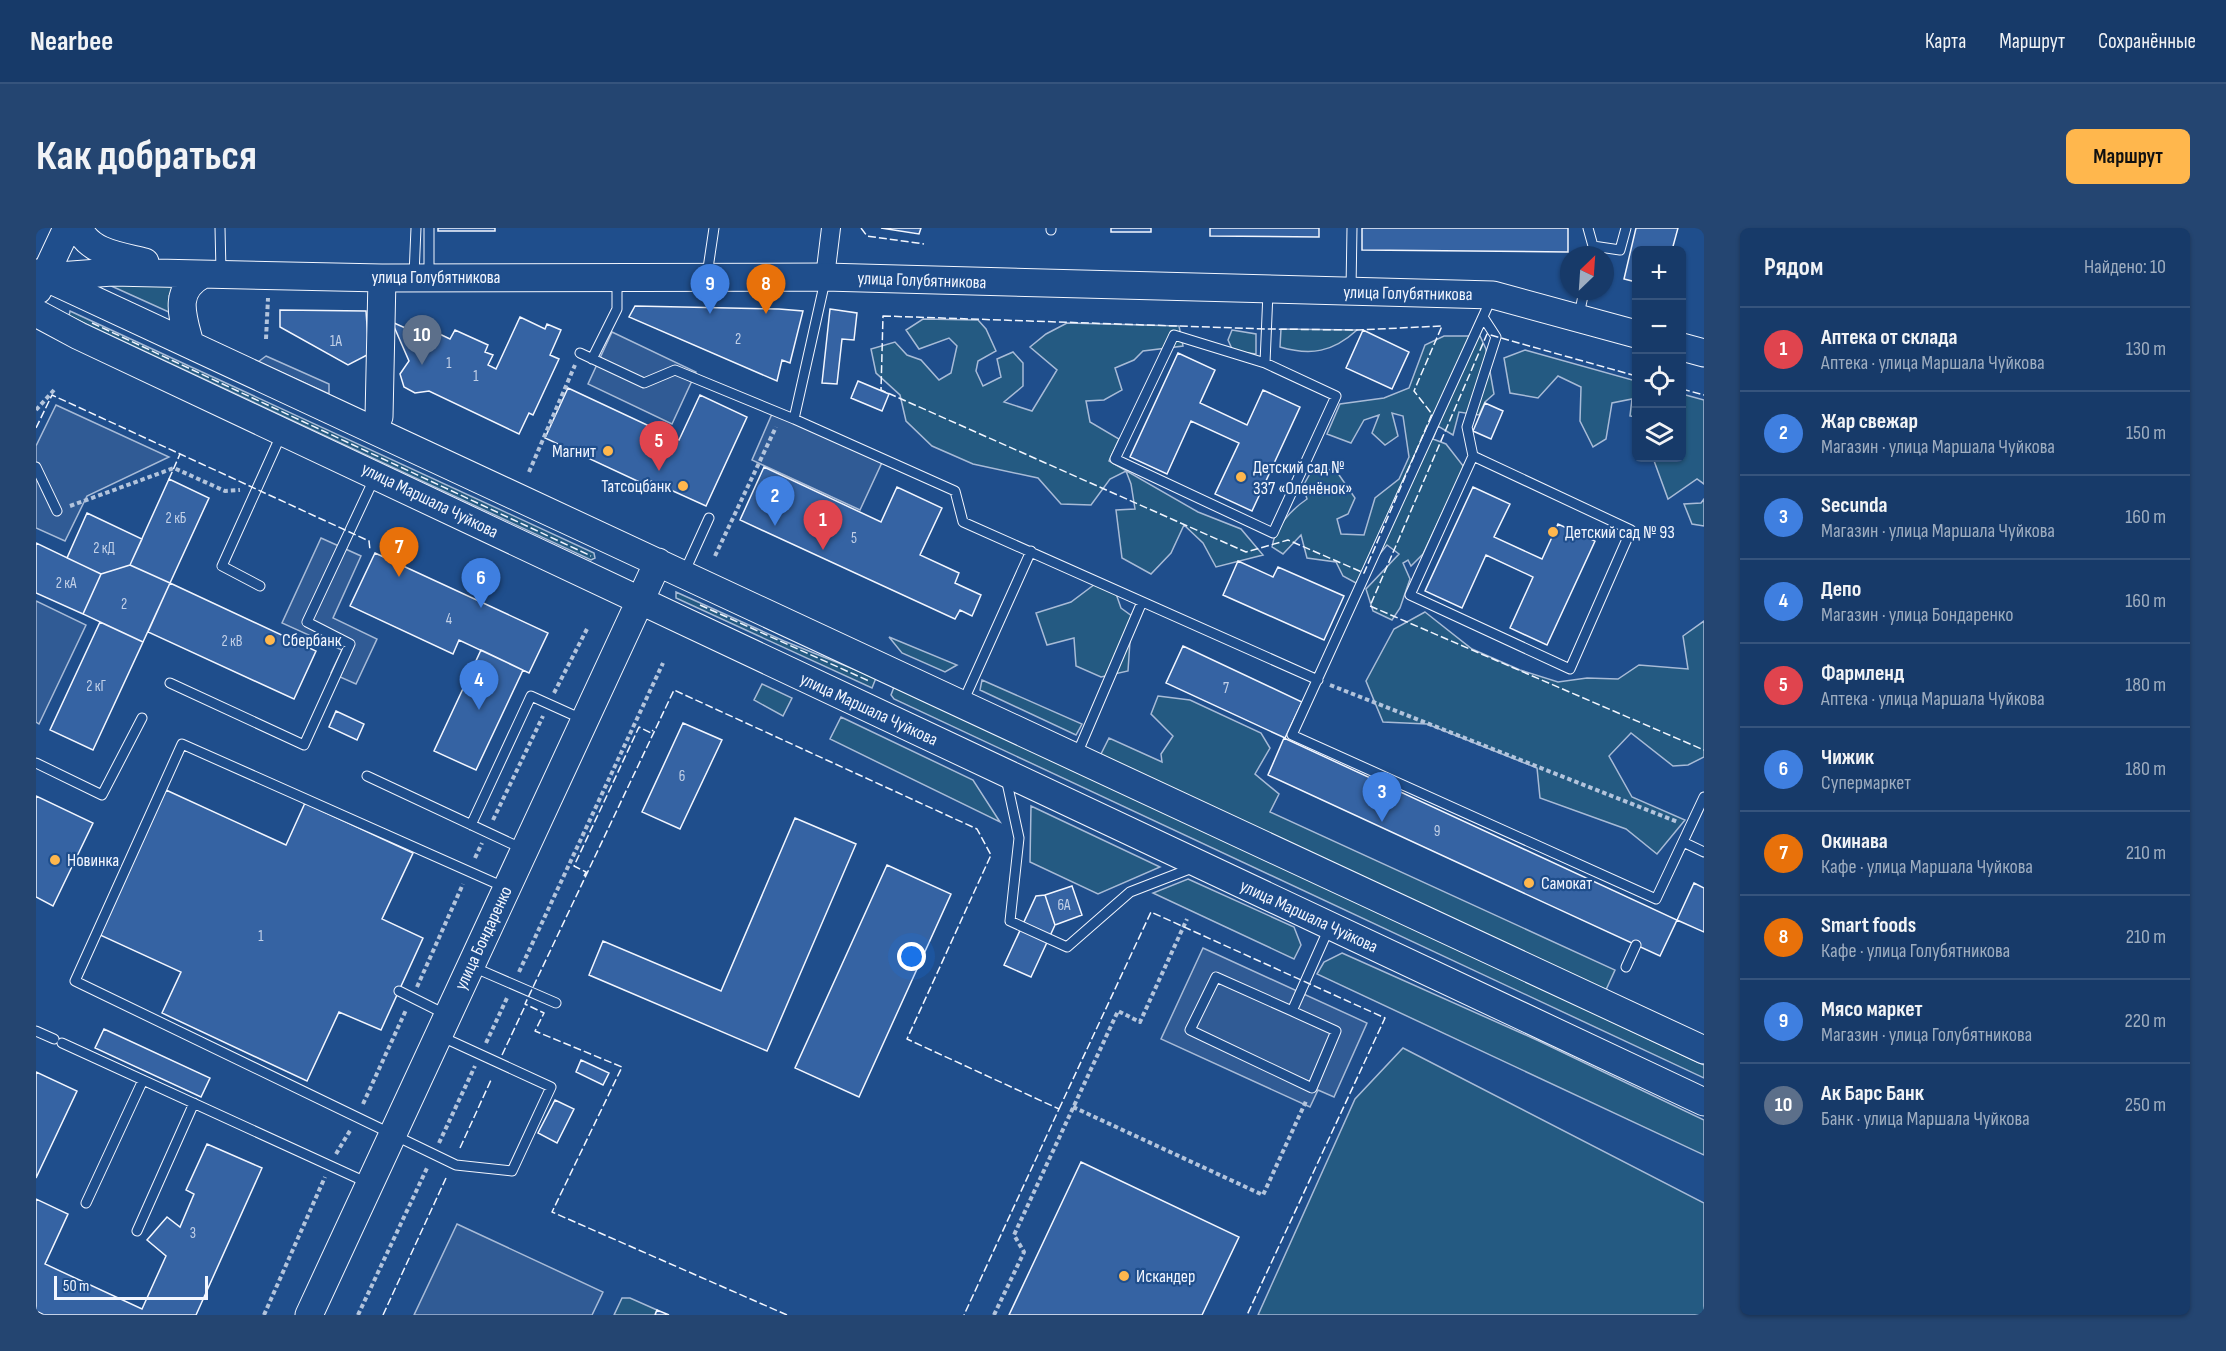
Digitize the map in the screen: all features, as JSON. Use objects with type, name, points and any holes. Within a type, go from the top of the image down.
[{"type":"main road","points":[[67,228],[38,281],[190,344],[1704,1050]]},
{"type":"main road","name":"улица Голубятникова","points":[[79,228],[90,244],[113,255],[212,275]]},
{"type":"main road","name":"улица Голубятникова","points":[[38,281],[112,272],[382,278],[825,277],[1351,292],[1578,318],[1632,333]]},
{"type":"main road","points":[[190,344],[180,302],[184,289],[212,275]]},
{"type":"main road","points":[[373,429],[379,417],[382,278]]},
{"type":"main road","name":"улица Маршала Чуйкова","points":[[36,313],[79,336],[283,430],[1704,1102]]},
{"type":"main road","name":"улица Бондаренко","points":[[309,1315],[394,1136],[470,966],[658,562]]},
{"type":"main road","points":[[884,716],[889,689],[901,675]]},
{"type":"street","points":[[825,277],[831,228]]},
{"type":"lane","points":[[212,275],[220,228]]},
{"type":"lane","points":[[416,228],[421,278]]},
{"type":"lane","points":[[421,278],[429,228]]},
{"type":"lane","points":[[706,277],[714,228]]},
{"type":"lane","points":[[1351,292],[1352,228]]},
{"type":"lane","points":[[1588,228],[1591,246]]},
{"type":"lane","points":[[1614,250],[1620,250],[1626,228]]},
{"type":"lane","points":[[592,359],[617,309],[617,277]]},
{"type":"lane","points":[[794,419],[825,277]]},
{"type":"lane","points":[[1265,363],[1268,290]]},
{"type":"lane","points":[[1578,318],[1582,300]]},
{"type":"lane","points":[[1473,456],[1630,531],[1570,669],[1410,595],[1473,456],[1467,427],[1496,337],[1488,306]]},
{"type":"lane","points":[[1488,306],[1292,735],[1654,904],[1704,797]]},
{"type":"lane","points":[[1174,334],[1265,363],[1336,396],[1273,533],[1115,459],[1174,334]]},
{"type":"lane","points":[[580,353],[644,383],[675,370],[794,419],[955,490],[963,522],[1318,680]]},
{"type":"lane","points":[[260,586],[222,566],[283,430]]},
{"type":"lane","points":[[36,467],[57,511]]},
{"type":"lane","points":[[170,683],[304,745],[350,644],[307,622],[376,475]]},
{"type":"lane","points":[[684,574],[709,518]]},
{"type":"lane","points":[[963,704],[1031,551]]},
{"type":"lane","points":[[1076,756],[1142,602]]},
{"type":"lane","points":[[471,825],[531,696],[584,720]]},
{"type":"lane","points":[[36,763],[102,795],[142,718]]},
{"type":"lane","points":[[399,992],[412,998],[443,1025],[551,1087],[512,1171],[456,1165],[75,981],[182,744],[506,888]]},
{"type":"lane","points":[[1005,772],[1019,838],[1010,921],[1067,947],[1130,892],[1200,864]]},
{"type":"lane","points":[[367,776],[524,849]]},
{"type":"lane","points":[[1683,842],[1704,852]]},
{"type":"lane","points":[[1292,1011],[1329,925]]},
{"type":"lane","points":[[1626,967],[1636,945]]},
{"type":"lane","points":[[470,966],[556,1004]]},
{"type":"lane","points":[[1216,977],[1292,1011],[1336,1031],[1312,1088],[1190,1030],[1216,977]]},
{"type":"lane","points":[[36,1030],[370,1184]]},
{"type":"lane","points":[[86,1203],[143,1080]]},
{"type":"lane","points":[[137,1231],[194,1103]]},
{"type":"path","points":[[266,339],[268,296]]},
{"type":"path","points":[[36,410],[54,390]]},
{"type":"path","points":[[57,511],[174,468],[225,491],[256,489]]},
{"type":"path","points":[[264,1315],[329,1166],[357,1119],[487,832],[588,627]]},
{"type":"path","points":[[1318,680],[1690,826]]},
{"type":"path","points":[[994,1315],[1024,1252],[1014,1235],[1118,1011],[1140,1022],[1187,919]]},
{"type":"path","points":[[1073,1107],[1263,1195],[1312,1088]]},
{"type":"shaded area","points":[[98,280],[178,282],[169,296],[171,313]]},
{"type":"shaded area","points":[[70,311],[594,553],[595,558],[591,560],[69,316]]},
{"type":"shaded area","points":[[923,319],[978,320],[986,329],[996,351],[978,361],[976,371],[983,386],[1001,377],[997,359],[1013,352],[1023,363],[1023,386],[1004,402],[1032,411],[1057,370],[1030,347],[1046,334],[1067,323],[1179,326],[1183,346],[1143,351],[1134,360],[1115,368],[1122,390],[1104,400],[1086,401],[1090,422],[1119,439],[1109,461],[1198,512],[1241,529],[1263,555],[1216,567],[1203,543],[1184,525],[1171,553],[1151,574],[1122,558],[1116,510],[1135,509],[1131,484],[1126,471],[1110,479],[1091,505],[1061,504],[1038,478],[973,464],[932,446],[906,421],[900,395],[876,373],[871,349],[895,342],[907,355],[921,360],[939,380],[951,373],[957,346],[949,338],[919,349],[906,330]]},
{"type":"shaded area","points":[[1281,329],[1357,330],[1330,347],[1302,351],[1280,347]]},
{"type":"shaded area","points":[[1232,330],[1256,334],[1256,354],[1233,351],[1228,340]]},
{"type":"shaded area","points":[[612,332],[696,372],[672,424],[588,384]]},
{"type":"shaded area","points":[[1444,336],[1480,336],[1486,349],[1494,394],[1485,402],[1479,415],[1459,412],[1453,435],[1438,426],[1433,439],[1446,444],[1464,467],[1423,554],[1411,566],[1408,560],[1403,563],[1410,579],[1400,608],[1392,620],[1373,611],[1366,589],[1399,554],[1387,545],[1356,583],[1343,576],[1336,562],[1307,558],[1301,535],[1283,554],[1272,547],[1276,533],[1285,520],[1307,499],[1303,486],[1315,465],[1337,472],[1355,498],[1348,514],[1337,519],[1341,534],[1364,535],[1375,498],[1399,479],[1409,457],[1403,416],[1392,413],[1398,436],[1385,445],[1372,433],[1379,415],[1364,420],[1351,443],[1327,434],[1340,404],[1384,398],[1409,388],[1425,345]]},
{"type":"shaded area","points":[[1525,350],[1632,380],[1632,399],[1612,403],[1606,439],[1593,447],[1580,421],[1581,387],[1558,376],[1538,398],[1510,393],[1504,358]]},
{"type":"shaded area","points":[[266,356],[329,384],[329,394],[258,362]]},
{"type":"shaded area","points":[[1686,395],[1704,400],[1704,484],[1697,479],[1668,499],[1654,462],[1686,462]]},
{"type":"shaded area","points":[[56,405],[169,457],[87,496],[65,541],[36,528],[36,446]]},
{"type":"shaded area","points":[[775,407],[884,458],[860,510],[752,460]]},
{"type":"shaded area","points":[[1704,499],[1704,526],[1692,524],[1684,504],[1701,503]]},
{"type":"shaded area","points":[[321,538],[361,556],[333,618],[377,639],[356,684],[331,673],[342,650],[282,623]]},
{"type":"shaded area","points":[[1099,581],[1114,588],[1121,608],[1136,619],[1130,641],[1128,671],[1101,677],[1076,666],[1074,638],[1047,645],[1036,613],[1071,602]]},
{"type":"shaded area","points":[[676,592],[784,641],[876,678],[872,688],[676,598]]},
{"type":"shaded area","points":[[36,601],[86,625],[39,724],[36,722]]},
{"type":"shaded area","points":[[1425,612],[1472,649],[1520,670],[1558,682],[1587,678],[1618,679],[1639,665],[1688,669],[1683,636],[1704,621],[1704,757],[1688,765],[1673,766],[1631,733],[1609,756],[1632,797],[1685,820],[1657,854],[1626,829],[1540,798],[1537,768],[1427,724],[1383,722],[1366,681],[1394,629]]},
{"type":"shaded area","points":[[889,637],[957,665],[945,672],[902,653]]},
{"type":"shaded area","points":[[982,680],[1082,724],[1076,735],[980,690]]},
{"type":"shaded area","points":[[762,684],[792,698],[783,716],[754,700]]},
{"type":"shaded area","points":[[894,687],[899,687],[1704,1065],[1704,1078],[894,699],[891,695]]},
{"type":"shaded area","points":[[1158,696],[1190,700],[1261,733],[1270,748],[1255,774],[1279,794],[1270,812],[1615,970],[1605,992],[1100,756],[1109,738],[1162,762],[1161,754],[1173,736],[1151,714]]},
{"type":"shaded area","points":[[841,717],[973,780],[1000,822],[830,739]]},
{"type":"shaded area","points":[[1031,806],[1160,867],[1098,894],[1030,862]]},
{"type":"shaded area","points":[[1188,879],[1294,927],[1301,945],[1294,959],[1153,893]]},
{"type":"shaded area","points":[[1203,948],[1367,1023],[1334,1097],[1318,1090],[1310,1107],[1161,1039]]},
{"type":"shaded area","points":[[1342,953],[1539,1041],[1704,1120],[1704,1155],[1317,974],[1324,962]]},
{"type":"shaded area","points":[[1403,1048],[1704,1203],[1704,1315],[1258,1315],[1355,1099]]},
{"type":"shaded area","points":[[457,1224],[603,1292],[592,1315],[414,1315]]},
{"type":"shaded area","points":[[622,1298],[630,1298],[657,1310],[655,1315],[614,1315]]},
{"type":"building","points":[[438,228],[495,228],[495,231],[438,231]]},
{"type":"building","points":[[881,228],[921,228],[919,234]]},
{"type":"building","points":[[1111,228],[1151,228],[1151,232],[1111,232]]},
{"type":"building","points":[[1210,228],[1319,228],[1319,237],[1210,236]]},
{"type":"building","points":[[1362,228],[1568,228],[1568,246],[1560,246],[1560,252],[1362,250]]},
{"type":"building","points":[[1636,228],[1678,228],[1673,246],[1632,246],[1632,281],[1624,279]]},
{"type":"building","points":[[635,306],[803,311],[790,363],[782,360],[777,381],[629,317]]},
{"type":"building","points":[[830,309],[857,313],[854,340],[842,339],[837,384],[822,383]]},
{"type":"building","points":[[280,310],[366,311],[369,354],[348,365],[280,327]]},
{"type":"building","points":[[520,317],[545,329],[547,324],[561,330],[550,355],[559,359],[533,415],[529,413],[519,434],[429,391],[415,393],[404,387],[400,374],[409,361],[392,322],[423,336],[427,328],[450,339],[455,330],[488,345],[485,352],[493,355],[488,365],[496,369]]},
{"type":"building","points":[[1363,330],[1409,352],[1392,389],[1346,368]]},
{"type":"building","points":[[1178,353],[1215,370],[1200,403],[1247,425],[1263,390],[1300,407],[1252,511],[1215,494],[1239,443],[1191,421],[1167,474],[1130,457]]},
{"type":"building","points":[[858,381],[889,394],[882,411],[851,398]]},
{"type":"building","points":[[568,388],[679,440],[700,395],[747,417],[706,506],[651,481],[648,486],[545,438]]},
{"type":"building","points":[[1485,403],[1503,411],[1491,439],[1473,431]]},
{"type":"building","points":[[764,467],[881,522],[897,487],[942,508],[920,555],[959,573],[955,583],[981,595],[972,616],[960,610],[955,619],[740,520]]},
{"type":"building","points":[[169,479],[209,498],[170,583],[130,565]]},
{"type":"building","points":[[1473,487],[1510,504],[1494,537],[1542,559],[1558,524],[1595,541],[1547,645],[1510,628],[1533,577],[1486,555],[1462,608],[1425,591]]},
{"type":"building","points":[[87,513],[142,539],[130,565],[101,574],[67,558]]},
{"type":"building","points":[[36,543],[101,574],[83,614],[36,593]]},
{"type":"building","points":[[375,553],[548,633],[529,673],[459,640],[453,654],[350,606]]},
{"type":"building","points":[[1238,561],[1273,577],[1278,567],[1344,596],[1324,640],[1223,595]]},
{"type":"building","points":[[130,565],[170,583],[143,642],[83,614],[101,574]]},
{"type":"building","points":[[170,583],[316,651],[294,699],[148,632]]},
{"type":"building","points":[[100,622],[143,642],[93,750],[50,730]]},
{"type":"building","points":[[1183,646],[1302,702],[1285,738],[1166,683]]},
{"type":"building","points":[[481,650],[523,670],[476,770],[434,751]]},
{"type":"building","points":[[336,711],[364,724],[357,740],[329,727]]},
{"type":"building","points":[[683,723],[722,740],[680,829],[642,812]]},
{"type":"building","points":[[1284,738],[1677,920],[1660,956],[1268,775]]},
{"type":"building","points":[[166,790],[286,845],[305,803],[413,853],[382,919],[423,938],[381,1030],[339,1012],[307,1081],[162,1013],[181,972],[100,935]]},
{"type":"building","name":"Новинка","points":[[36,796],[93,823],[53,906],[36,897]]},
{"type":"building","points":[[795,818],[856,844],[767,1051],[589,975],[603,941],[721,991]]},
{"type":"building","points":[[887,865],[951,894],[859,1097],[795,1068]]},
{"type":"building","points":[[1694,883],[1704,888],[1704,932],[1677,920]]},
{"type":"building","points":[[1072,886],[1082,915],[1055,925],[1045,895]]},
{"type":"building","points":[[1045,895],[1055,925],[1031,977],[1004,965],[1036,896]]},
{"type":"building","points":[[104,1029],[210,1078],[201,1097],[95,1048]]},
{"type":"building","points":[[581,1060],[609,1073],[603,1085],[576,1072]]},
{"type":"building","points":[[36,1072],[77,1091],[36,1178]]},
{"type":"building","points":[[555,1100],[574,1109],[557,1143],[538,1133]]},
{"type":"building","points":[[207,1144],[262,1168],[196,1315],[44,1315],[36,1311],[36,1199],[68,1214],[45,1264],[142,1309],[166,1256],[147,1240],[167,1217],[180,1227],[194,1194],[186,1190]]},
{"type":"building","name":"Искандер","points":[[1081,1162],[1239,1237],[1202,1315],[1009,1315]]},
{"type":"building","points":[[657,1310],[669,1315],[655,1315]]},
{"type":"fence","points":[[861,228],[867,236],[924,244]]},
{"type":"fence","points":[[883,316],[1265,329],[1357,330],[1442,326],[1414,391],[1432,414],[1364,573],[1288,540],[1246,552],[881,390],[883,316]]},
{"type":"fence","points":[[92,323],[591,556]]},
{"type":"fence","points":[[1632,375],[1487,334],[1370,606],[1704,750]]},
{"type":"fence","points":[[1686,390],[1704,395]]},
{"type":"fence","points":[[36,428],[52,395],[369,541],[370,550]]},
{"type":"fence","points":[[169,479],[180,454]]},
{"type":"fence","points":[[700,605],[869,681]]},
{"type":"fence","points":[[787,1315],[552,1212],[622,1067],[535,1031],[544,1013],[525,1004],[674,690],[977,829],[991,855],[907,1039],[1059,1109],[964,1315]]},
{"type":"fence","points":[[584,876],[586,872],[574,866],[639,727],[651,733],[653,730]]},
{"type":"fence","points":[[1059,1109],[1151,912],[1385,1018],[1247,1315]]},
{"type":"fence","points":[[502,1055],[526,1004]]},
{"type":"fence","points":[[460,1148],[491,1080]]},
{"type":"fence","points":[[383,1315],[446,1178]]},
{"type":"place","name":"Мясо маркет","points":[[710,314]]},
{"type":"place","name":"Smart foods","points":[[766,314]]},
{"type":"place","name":"Ак Барс Банк","points":[[422,365]]},
{"type":"place","name":"Магнит","points":[[608,451]]},
{"type":"place","name":"Фармленд","points":[[659,471]]},
{"type":"place","name":"Детский сад № 337 «Оленёнок»","points":[[1241,477]]},
{"type":"place","name":"Татсоцбанк","points":[[683,486]]},
{"type":"place","name":"Жар свежар","points":[[775,526]]},
{"type":"place","name":"Детский сад № 93","points":[[1553,532]]},
{"type":"place","name":"Аптека от склада","points":[[823,550]]},
{"type":"place","name":"Окинава","points":[[399,577]]},
{"type":"place","name":"Чижик","points":[[481,608]]},
{"type":"place","name":"Сбербанк","points":[[270,640]]},
{"type":"place","name":"Депо","points":[[479,710]]},
{"type":"place","name":"Secunda","points":[[1382,822]]},
{"type":"place","name":"Новинка","points":[[55,860]]},
{"type":"place","name":"Самокат","points":[[1529,883]]},
{"type":"place","name":"Искандер","points":[[1124,1276]]}]
